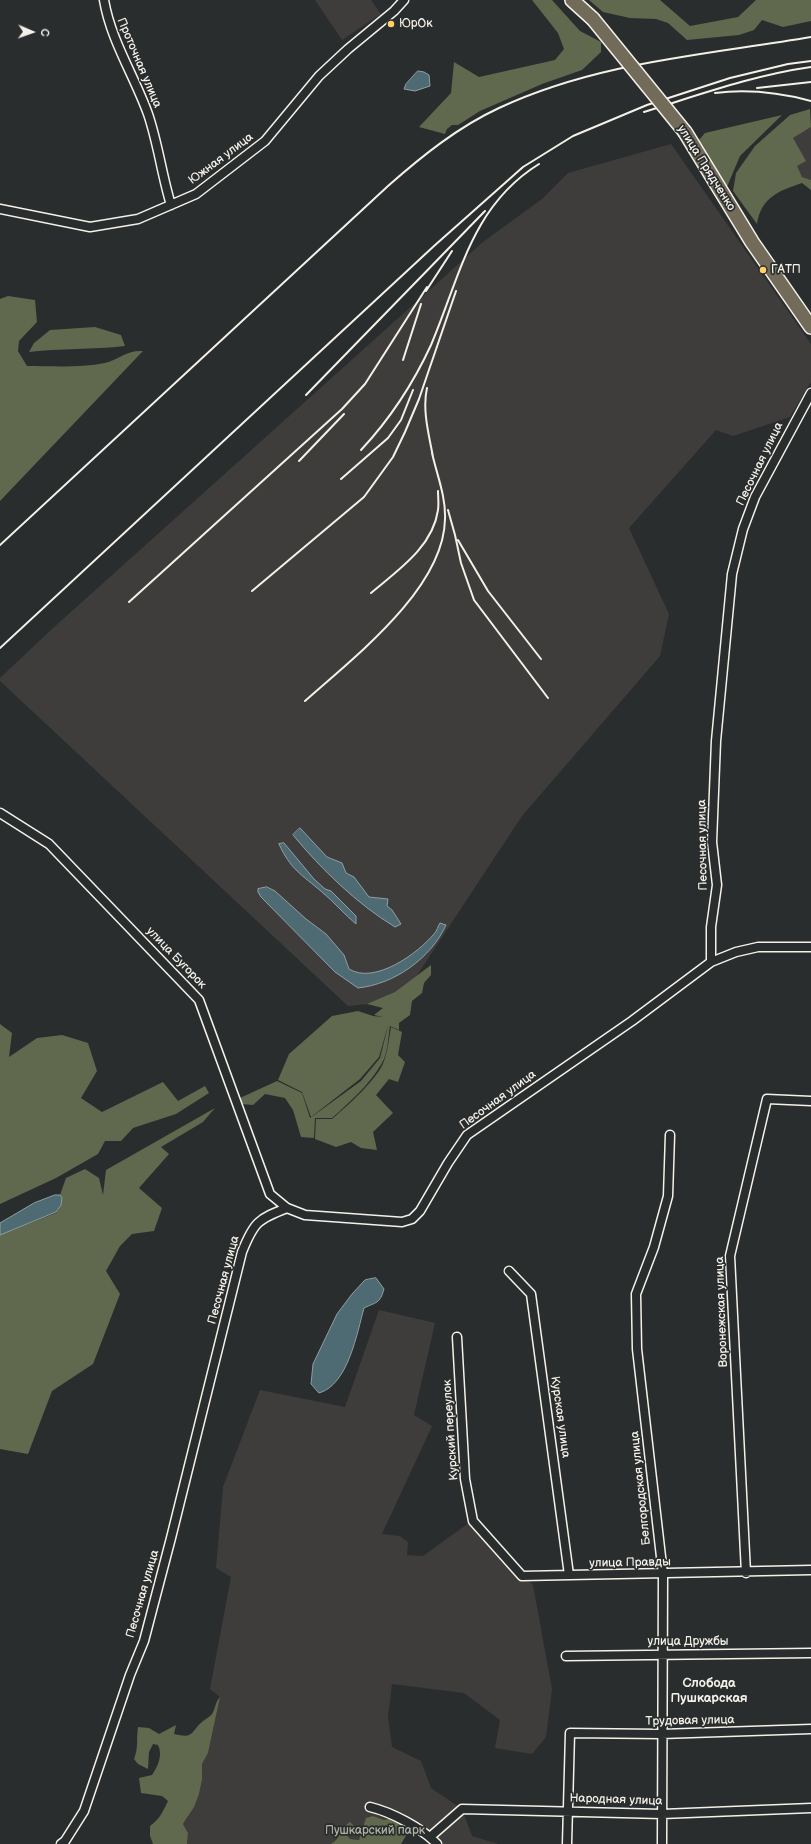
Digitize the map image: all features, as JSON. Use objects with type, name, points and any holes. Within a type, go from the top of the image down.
[{"type":"main road","name":"улица Прядченко","points":[[572,0],[592,19],[685,132],[752,242],[811,327]]},
{"type":"street","name":"Проточная улица","points":[[104,0],[111,29],[139,90],[149,116],[171,206]]},
{"type":"street","name":"Южная улица","points":[[0,209],[90,227],[138,219],[196,194],[265,141],[318,76],[394,11],[404,0]]},
{"type":"street","name":"Песочная улица","points":[[62,1844],[84,1811],[130,1675],[144,1641],[170,1544],[242,1252],[250,1232],[264,1217],[288,1208],[305,1215],[402,1222],[412,1219],[420,1211],[448,1163],[467,1135],[632,1021],[711,962],[711,927],[718,885],[712,842],[716,741],[732,574],[743,529],[754,497],[811,393]]},
{"type":"street","name":"улица Бугорок","points":[[0,813],[49,844],[199,1000],[270,1194],[288,1208]]},
{"type":"street","points":[[711,962],[736,952],[758,947],[811,947]]},
{"type":"street","name":"Воронежская улица","points":[[746,1573],[730,1256],[767,1099],[811,1101]]},
{"type":"street","name":"Белгородская улица","points":[[662,1844],[661,1734],[663,1574],[637,1349],[636,1294],[654,1247],[668,1196],[670,1135]]},
{"type":"street","name":"Курская улица","points":[[509,1271],[531,1294],[569,1575]]},
{"type":"street","name":"Курский переулок","points":[[457,1337],[465,1479],[473,1521]]},
{"type":"street","name":"улица Правды","points":[[473,1521],[522,1576],[746,1573],[811,1570]]},
{"type":"street","name":"улица Дружбы","points":[[566,1656],[811,1653]]},
{"type":"street","name":"Трудовая улица","points":[[568,1811],[570,1733],[661,1734],[811,1729]]},
{"type":"street","points":[[370,1807],[385,1811],[430,1837],[437,1844]]},
{"type":"street","name":"Народная улица","points":[[430,1837],[462,1809],[662,1814],[811,1808]]},
{"type":"street","points":[[567,1844],[568,1811]]},
{"type":"shaded area","points":[[315,0],[371,0],[381,14],[342,40]]},
{"type":"shaded area","points":[[811,127],[811,180],[802,177],[796,166],[793,138]]},
{"type":"shaded area","points":[[671,144],[811,344],[811,382],[790,417],[733,436],[716,430],[629,528],[669,614],[660,656],[522,816],[400,1001],[348,1006],[0,681],[0,678],[52,629],[483,242],[542,199],[568,173]]},
{"type":"shaded area","points":[[379,1310],[435,1323],[414,1415],[432,1426],[382,1534],[400,1536],[408,1542],[407,1555],[423,1556],[473,1520],[533,1585],[552,1689],[546,1737],[532,1754],[495,1748],[500,1720],[464,1693],[392,1684],[388,1717],[392,1747],[421,1761],[431,1788],[462,1809],[472,1836],[498,1844],[435,1844],[430,1839],[392,1818],[384,1820],[373,1816],[362,1827],[359,1840],[350,1839],[347,1834],[349,1831],[345,1825],[341,1833],[332,1844],[187,1844],[188,1833],[183,1824],[199,1794],[202,1780],[202,1764],[208,1753],[220,1697],[210,1689],[231,1577],[216,1568],[223,1487],[260,1390],[345,1407]]},
{"type":"green space","points":[[532,0],[552,0],[580,31],[601,42],[601,52],[582,70],[542,84],[480,111],[458,125],[452,125],[447,129],[445,134],[419,127],[451,93],[454,62],[479,77],[555,60],[564,49],[558,33]]},
{"type":"green space","points":[[589,0],[660,0],[690,26],[738,17],[756,0],[811,0],[811,21],[783,27],[762,20],[754,30],[739,35],[687,40],[668,23],[656,19],[630,18],[603,12]]},
{"type":"green space","points":[[810,109],[811,127],[793,138],[806,161],[797,166],[802,177],[811,180],[811,190],[802,183],[772,196],[762,207],[757,224],[733,191],[736,173],[755,146],[790,115]]},
{"type":"green space","points":[[782,115],[740,156],[726,189],[699,148],[699,140],[705,133]]},
{"type":"green space","points":[[8,296],[35,300],[37,322],[19,341],[18,351],[27,366],[95,365],[105,363],[128,353],[143,351],[0,501],[0,299]]},
{"type":"green space","points":[[95,327],[121,335],[125,346],[29,352],[34,343],[50,330]]},
{"type":"green space","points":[[431,965],[431,975],[424,983],[422,993],[412,1001],[410,1015],[399,1023],[399,1030],[390,1026],[386,1055],[377,1071],[346,1106],[332,1118],[315,1118],[314,1138],[301,1137],[293,1110],[285,1098],[265,1094],[253,1105],[241,1104],[240,1098],[277,1081],[302,1093],[310,1118],[361,1081],[380,1058],[389,1022],[379,1057],[360,1079],[311,1117],[302,1092],[278,1080],[289,1054],[332,1016],[358,1011],[373,1016],[383,1017],[374,1015],[383,1008],[367,1004],[395,992]]},
{"type":"green space","points":[[0,1024],[12,1033],[9,1057],[37,1038],[62,1035],[88,1043],[97,1071],[81,1098],[102,1112],[163,1082],[178,1101],[205,1086],[209,1093],[176,1114],[133,1128],[121,1141],[105,1141],[98,1154],[56,1178],[0,1204]]},
{"type":"green space","points":[[391,1027],[402,1032],[398,1055],[405,1062],[398,1082],[389,1079],[376,1095],[393,1113],[373,1132],[377,1150],[361,1148],[351,1142],[336,1147],[315,1139],[316,1119],[332,1119],[369,1084],[381,1068],[385,1057]]},
{"type":"green space","points":[[215,1108],[203,1122],[161,1147],[169,1154],[139,1188],[162,1208],[154,1231],[132,1234],[120,1246],[106,1271],[120,1294],[93,1364],[52,1391],[28,1454],[0,1449],[0,1235],[56,1213],[61,1204],[62,1200],[60,1195],[66,1178],[85,1169],[99,1178],[103,1195],[106,1170]]},
{"type":"green space","points":[[220,1697],[208,1753],[202,1764],[202,1780],[199,1794],[194,1807],[183,1824],[188,1833],[187,1844],[153,1844],[150,1836],[150,1826],[159,1818],[168,1801],[162,1796],[141,1793],[139,1778],[152,1775],[158,1764],[160,1753],[158,1745],[153,1744],[149,1752],[148,1769],[138,1764],[134,1759],[137,1747],[138,1727],[149,1728],[159,1734],[176,1725],[174,1734],[189,1735],[211,1715]]},
{"type":"green space","name":"Пушкарский парк","points":[[373,1816],[384,1820],[392,1818],[410,1829],[401,1844],[331,1844],[344,1827],[350,1822],[354,1826],[347,1835],[350,1839],[359,1840],[366,1818]]},
{"type":"water","points":[[418,71],[429,75],[430,86],[415,91],[404,89],[406,84]]},
{"type":"water","points":[[300,828],[327,857],[342,863],[346,873],[354,877],[369,897],[388,899],[387,906],[392,910],[401,924],[395,927],[367,908],[340,885],[293,835]]},
{"type":"water","points":[[284,843],[314,879],[325,889],[331,891],[356,916],[356,924],[292,866],[279,844]]},
{"type":"water","points":[[267,887],[275,891],[306,919],[326,934],[344,955],[349,969],[359,973],[371,973],[395,965],[407,958],[427,942],[435,933],[440,923],[446,925],[431,948],[410,967],[385,981],[358,988],[335,972],[261,897],[258,889]]},
{"type":"water","points":[[55,1195],[60,1195],[62,1198],[61,1205],[56,1212],[0,1235],[0,1223],[34,1203]]},
{"type":"water","points":[[376,1278],[384,1289],[381,1297],[377,1302],[364,1308],[350,1357],[344,1369],[337,1380],[329,1388],[319,1393],[311,1384],[313,1364],[337,1314],[365,1280]]},
{"type":"railway","points":[[0,545],[388,186],[427,153],[469,124],[499,108],[536,92],[613,70],[692,55],[811,37]]},
{"type":"railway","points":[[0,648],[434,246],[523,167],[573,136],[647,105],[730,78],[788,64],[811,61]]},
{"type":"railway","points":[[644,112],[748,80],[811,67]]},
{"type":"railway","points":[[757,88],[811,82]]},
{"type":"railway","points":[[715,93],[739,91],[764,92],[811,101]]},
{"type":"railway","points":[[361,450],[382,426],[417,374],[431,345],[470,245],[483,222],[498,200],[516,181],[539,164]]},
{"type":"railway","points":[[306,395],[485,211]]},
{"type":"railway","points":[[426,291],[452,251]]},
{"type":"railway","points":[[129,602],[342,409],[365,384],[427,287]]},
{"type":"railway","points":[[252,591],[364,497],[393,457],[419,399],[456,291]]},
{"type":"railway","points":[[403,360],[421,304]]},
{"type":"railway","points":[[427,388],[425,405],[433,457]]},
{"type":"railway","points":[[341,479],[388,438],[401,420],[413,390]]},
{"type":"railway","points":[[299,461],[344,414]]},
{"type":"railway","points":[[305,701],[370,643],[393,620],[413,596],[429,571],[441,545],[445,519],[443,494],[432,453]]},
{"type":"railway","points":[[371,593],[402,567],[421,547],[429,535],[435,523],[438,510],[438,491]]},
{"type":"railway","points":[[448,510],[461,563],[474,600],[548,698]]},
{"type":"railway","points":[[458,540],[488,591],[541,659]]},
{"type":"place","name":"ЮрОк","points":[[391,24]]},
{"type":"place","name":"ГАТП","points":[[763,270]]},
{"type":"district","name":"Слобода Пушкарская","points":[[709,1692]]}]
